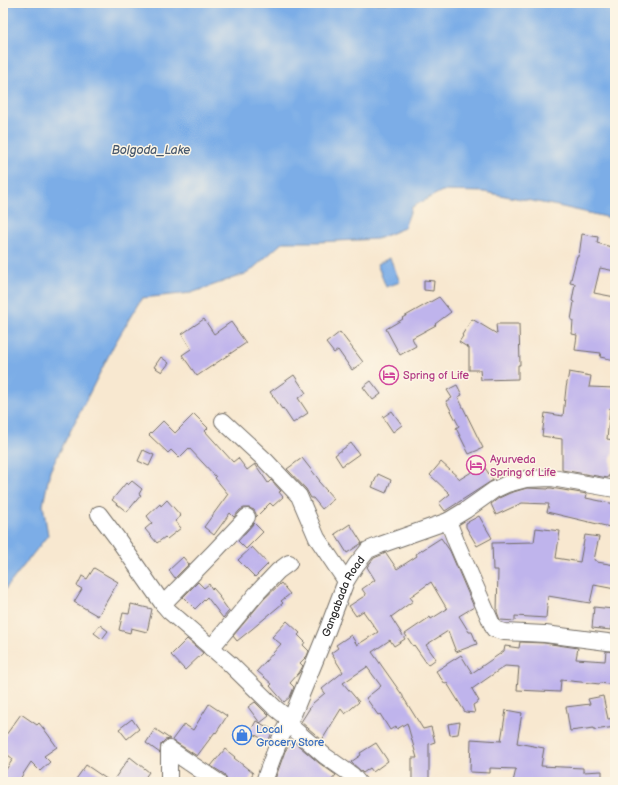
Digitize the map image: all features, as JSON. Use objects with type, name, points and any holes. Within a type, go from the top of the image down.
[{"type":"street","points":[[222,421],[265,460],[299,496],[317,538],[346,581]]},
{"type":"street","name":"Gangabada Road","points":[[264,782],[288,721],[294,712],[346,581],[368,550],[448,521],[494,490],[507,484],[526,479],[552,478],[615,489]]},
{"type":"street","points":[[99,514],[169,611],[229,663],[325,756],[352,775],[358,782]]},
{"type":"street","points":[[163,604],[247,517]]},
{"type":"street","points":[[448,521],[494,629],[504,632],[545,634],[615,644]]},
{"type":"street","points":[[211,648],[257,593],[278,571],[289,563]]},
{"type":"street","points":[[169,782],[169,749],[218,782]]},
{"type":"water","name":"Bolgoda_Lake","points":[[3,3],[615,3],[615,219],[558,206],[484,192],[442,191],[412,207],[404,228],[377,239],[283,242],[248,273],[191,293],[142,298],[114,345],[50,471],[43,505],[48,535],[3,592]]},
{"type":"water","points":[[390,258],[400,282],[386,287],[377,264]]},
{"type":"building","points":[[582,234],[598,237],[597,243],[615,248],[615,271],[600,268],[594,293],[615,297],[615,360],[600,357],[601,353],[575,350],[577,335],[572,334],[573,320],[571,320],[575,284],[570,283],[577,256],[579,256]]},
{"type":"building","points":[[424,280],[434,281],[433,291],[424,290]]},
{"type":"building","points":[[439,297],[451,312],[435,324],[436,325],[412,338],[416,346],[400,355],[386,329]]},
{"type":"building","points":[[204,319],[214,334],[231,322],[246,343],[197,376],[182,355],[191,349],[182,334]]},
{"type":"building","points":[[472,319],[497,334],[496,324],[519,324],[520,365],[518,365],[518,379],[481,380],[480,370],[469,370],[469,348],[459,342]]},
{"type":"building","points":[[340,332],[363,362],[352,370],[338,350],[334,353],[326,343]]},
{"type":"building","points":[[161,357],[169,363],[162,372],[154,367]]},
{"type":"building","points":[[569,372],[591,376],[589,387],[615,388],[615,409],[610,408],[607,439],[614,440],[610,476],[608,476],[608,478],[562,470],[562,439],[542,436],[545,413],[563,416]]},
{"type":"building","points":[[294,375],[306,393],[298,398],[308,413],[293,423],[270,392]]},
{"type":"building","points":[[371,381],[381,394],[373,400],[363,387]]},
{"type":"building","points":[[457,385],[462,395],[458,397],[483,448],[469,454],[456,428],[459,426],[446,401],[452,398],[447,390]]},
{"type":"building","points":[[392,411],[402,425],[393,432],[383,417]]},
{"type":"building","points":[[194,414],[208,428],[205,431],[233,462],[238,458],[247,470],[255,464],[268,483],[271,480],[281,491],[279,492],[283,497],[273,506],[270,503],[256,517],[254,510],[249,508],[240,510],[234,517],[230,513],[214,535],[204,527],[228,494],[215,478],[216,477],[189,448],[179,458],[171,450],[168,453],[149,435],[163,421],[175,433]]},
{"type":"building","points":[[351,443],[359,454],[342,466],[335,455]]},
{"type":"building","points":[[143,450],[154,455],[149,466],[138,461]]},
{"type":"building","points":[[302,458],[320,481],[319,482],[334,499],[322,509],[287,469]]},
{"type":"building","points":[[441,462],[460,479],[483,465],[493,480],[445,511],[439,503],[450,494],[430,475]]},
{"type":"building","points":[[378,474],[391,480],[386,493],[372,487]]},
{"type":"building","points":[[132,481],[142,489],[139,494],[141,495],[127,512],[112,500],[126,483],[128,485]]},
{"type":"building","points":[[527,488],[551,488],[587,494],[586,498],[615,504],[613,519],[610,527],[547,512],[549,504],[522,503],[496,515],[491,504],[510,493]]},
{"type":"building","points":[[167,500],[181,516],[175,521],[181,528],[167,539],[165,537],[157,543],[145,529],[152,523],[147,516],[160,504],[161,506]]},
{"type":"building","points":[[479,516],[492,538],[477,546],[466,527],[466,523]]},
{"type":"building","points":[[254,523],[263,532],[246,549],[238,541]]},
{"type":"building","points":[[350,524],[362,543],[347,553],[335,534]]},
{"type":"building","points":[[536,528],[560,531],[556,558],[580,562],[585,535],[599,537],[594,560],[597,562],[615,565],[615,589],[594,585],[590,603],[548,596],[546,618],[515,616],[515,621],[500,620],[497,612],[498,570],[493,570],[492,543],[534,542]]},
{"type":"building","points":[[441,538],[450,551],[474,607],[459,616],[469,632],[472,632],[477,644],[456,652],[448,631],[426,645],[436,659],[428,665],[414,645],[413,646],[405,634],[430,617],[431,619],[447,609],[431,582],[410,597],[413,601],[391,617],[405,639],[394,646],[390,640],[372,652],[403,696],[423,729],[431,727],[435,742],[429,744],[429,782],[412,782],[412,758],[417,758],[407,723],[397,729],[396,726],[390,730],[380,714],[378,715],[366,698],[381,686],[367,667],[343,683],[359,702],[345,714],[341,709],[322,740],[301,722],[313,703],[325,693],[322,689],[343,672],[331,653],[338,648],[336,645],[351,635],[357,645],[378,632],[363,611],[356,616],[349,606],[366,595],[362,589],[375,580],[367,567],[374,558],[386,553],[397,569],[417,556],[416,554]]},
{"type":"building","points":[[252,547],[268,564],[255,577],[238,560]]},
{"type":"building","points":[[183,557],[189,564],[175,578],[169,570]]},
{"type":"building","points":[[94,568],[118,582],[98,616],[74,602],[82,589],[77,586],[82,576],[87,579]]},
{"type":"building","points":[[198,582],[204,588],[209,584],[220,596],[219,597],[229,611],[223,618],[207,597],[195,609],[183,597]]},
{"type":"building","points":[[281,583],[290,594],[281,601],[283,603],[237,641],[233,636],[264,599]]},
{"type":"building","points":[[131,604],[152,609],[147,632],[131,628],[130,633],[119,630],[123,613],[129,614]]},
{"type":"building","points":[[594,607],[613,609],[611,630],[592,628]]},
{"type":"building","points":[[287,621],[300,633],[298,635],[305,642],[303,645],[309,651],[307,656],[300,663],[303,666],[299,673],[290,683],[294,687],[290,697],[284,702],[270,686],[272,684],[257,671],[281,644],[272,637]]},
{"type":"building","points":[[100,625],[108,631],[102,639],[94,633]]},
{"type":"building","points":[[187,639],[203,653],[185,670],[171,655]]},
{"type":"building","points":[[520,642],[544,643],[578,648],[576,659],[605,661],[606,651],[615,652],[615,685],[561,680],[560,692],[517,690],[519,667],[505,666],[472,689],[479,701],[473,705],[475,713],[465,712],[447,683],[445,684],[436,671],[461,655],[472,673],[504,651],[505,646],[519,648]]},
{"type":"building","points":[[603,696],[608,719],[615,718],[615,727],[570,731],[566,707],[590,704],[588,699]]},
{"type":"building","points":[[255,702],[269,716],[260,723],[248,707]]},
{"type":"building","points":[[209,704],[227,716],[216,733],[215,732],[197,756],[172,740],[184,724],[193,730]]},
{"type":"building","points":[[506,710],[522,713],[517,743],[544,748],[541,766],[583,768],[583,772],[602,771],[602,782],[513,782],[516,769],[490,768],[490,773],[470,772],[471,739],[501,741]]},
{"type":"building","points":[[21,714],[37,725],[39,723],[57,747],[44,756],[50,762],[40,771],[31,762],[18,782],[3,782],[3,774],[13,759],[3,751],[3,739]]},
{"type":"building","points":[[132,719],[139,729],[127,739],[119,729]]},
{"type":"building","points":[[256,721],[273,730],[268,742],[250,732]]},
{"type":"building","points":[[460,722],[458,734],[450,735],[448,724]]},
{"type":"building","points":[[155,729],[170,739],[165,740],[161,744],[160,753],[146,743]]},
{"type":"building","points":[[293,741],[336,775],[330,782],[274,782],[285,751]]},
{"type":"building","points":[[376,743],[388,761],[373,772],[370,768],[363,773],[351,762],[361,755],[360,753]]},
{"type":"building","points":[[225,749],[253,773],[248,782],[227,782],[224,774],[211,766]]},
{"type":"building","points":[[130,757],[149,772],[142,782],[112,782]]},
{"type":"building","points":[[86,765],[111,782],[74,782]]},
{"type":"place","name":"Spring of Life","points":[[389,375]]},
{"type":"place","name":"Ayurveda Spring of Life","points":[[476,465]]},
{"type":"place","name":"Local Grocery Store","points":[[242,735]]}]
